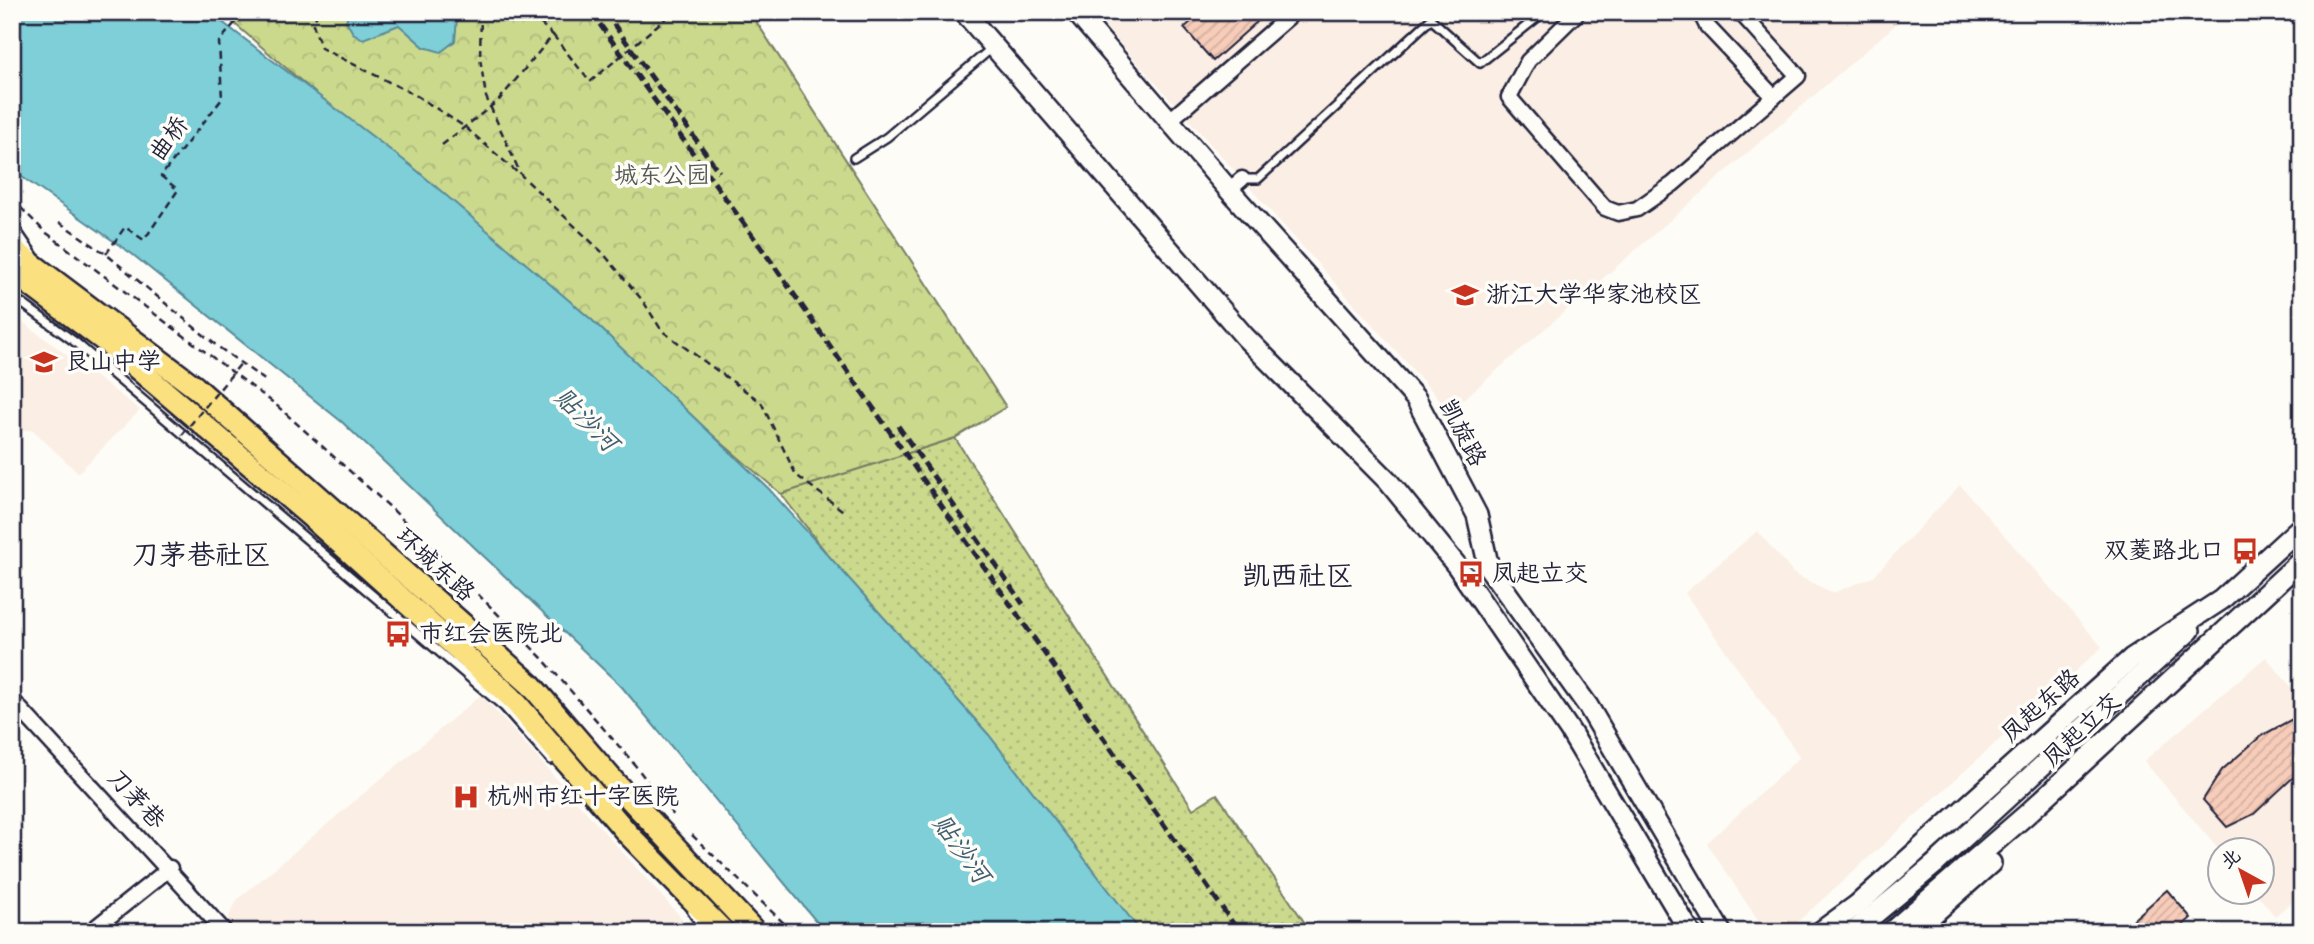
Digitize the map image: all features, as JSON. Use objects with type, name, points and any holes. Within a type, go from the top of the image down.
[{"type":"main road","points":[[964,12],[1245,337],[1388,481],[1457,566],[1570,731],[1689,932]]},
{"type":"main road","name":"凯旋路","points":[[1076,12],[1169,121],[1235,185],[1416,399],[1477,515],[1489,568],[1588,706],[1721,932]]},
{"type":"main road","points":[[12,236],[46,274]]},
{"type":"main road","name":"环城东路","points":[[12,249],[195,387],[531,685],[616,784],[755,932]]},
{"type":"main road","name":"环城东路","points":[[12,271],[109,344],[309,515],[511,697],[628,834],[724,932]]},
{"type":"main road","name":"凤起东路","points":[[1820,932],[1857,905],[2132,658],[2221,600],[2302,526]]},
{"type":"main road","points":[[1913,932],[2179,690],[2302,562]]},
{"type":"main road","name":"凤起立交","points":[[1891,932],[2026,816],[2302,562]]},
{"type":"main road","name":"凤起立交","points":[[1853,932],[1935,864],[2144,675],[2221,600]]},
{"type":"street","points":[[1169,121],[1294,12]]},
{"type":"street","points":[[1578,12],[1528,61],[1509,97],[1605,208],[1618,213],[1637,209],[1673,184],[1798,76],[1740,12]]},
{"type":"street","points":[[1700,12],[1707,26],[1774,97]]},
{"type":"street","name":"刀茅巷","points":[[12,700],[170,868],[225,932]]},
{"type":"street","points":[[90,932],[170,868]]},
{"type":"lane","points":[[1235,185],[1258,178],[1431,19],[1480,62],[1544,12]]},
{"type":"lane","points":[[854,158],[887,137],[994,47]]},
{"type":"lane","name":"环城东路","points":[[12,224],[46,274]]},
{"type":"lane","points":[[12,296],[75,342],[504,707],[555,765]]},
{"type":"lane","name":"环城东路","points":[[564,774],[658,864],[706,932]]},
{"type":"path","name":"曲桥","points":[[106,254],[125,228],[144,240],[178,190],[161,176],[222,99],[219,43],[244,12]]},
{"type":"path","points":[[318,12],[313,24],[321,48],[417,96],[465,127],[520,175],[603,253],[643,300],[662,331],[761,402],[796,475],[846,513]]},
{"type":"path","points":[[481,12],[480,58],[486,97],[520,175]]},
{"type":"path","points":[[516,12],[529,13],[553,35],[590,82],[673,12]]},
{"type":"path","points":[[442,145],[491,106],[553,35]]},
{"type":"path","points":[[12,199],[44,231],[275,404],[391,508],[542,658],[631,760],[681,825]]},
{"type":"path","points":[[59,222],[106,254],[217,346],[266,381]]},
{"type":"path","points":[[182,435],[242,362]]},
{"type":"path","points":[[690,834],[793,932]]},
{"type":"shaded area","name":"浙江大学华家池校区","points":[[1092,12],[1910,12],[1450,411]]},
{"type":"shaded area","name":"艮山中学","points":[[12,314],[140,410],[78,473],[33,430],[12,430]]},
{"type":"shaded area","points":[[1960,485],[2102,647],[1794,925],[1776,932],[1761,925],[1707,843],[1800,757],[1685,593],[1757,531],[1794,574],[1833,593],[1873,577]]},
{"type":"shaded area","points":[[2266,657],[2298,695],[2302,692],[2302,893],[2275,916],[2267,906],[2276,906],[2276,836],[2207,836],[2144,761]]},
{"type":"shaded area","name":"杭州市红十字医院","points":[[481,695],[694,932],[231,932],[225,925],[237,900]]},
{"type":"green space","name":"城东公园","points":[[221,12],[750,12],[1006,407],[955,438],[781,494]]},
{"type":"green space","points":[[955,438],[1193,809],[1217,794],[1311,932],[1118,932],[781,494]]},
{"type":"water","name":"贴沙河","points":[[12,12],[209,12],[414,168],[592,320],[769,489],[989,735],[1141,932],[825,932],[622,687],[342,422],[132,254],[12,170]]},
{"type":"water","points":[[349,12],[450,12],[457,19],[455,41],[441,52],[424,47],[399,25],[363,39],[353,33],[346,21]]},
{"type":"building","points":[[1202,12],[1268,12],[1213,61],[1184,28]]},
{"type":"building","points":[[2296,717],[2302,722],[2302,769],[2254,814],[2227,827],[2203,800],[2222,770],[2261,736]]},
{"type":"building","points":[[2167,890],[2191,918],[2175,932],[2119,932]]},
{"type":"railway","points":[[591,12],[770,260],[1239,932]]},
{"type":"railway","points":[[605,12],[719,172]]},
{"type":"railway","points":[[898,426],[1023,604]]},
{"type":"place","name":"浙江大学华家池校区","points":[[1465,295]]},
{"type":"place","name":"艮山中学","points":[[44,362]]},
{"type":"place","name":"双菱路北口","points":[[2245,551]]},
{"type":"place","name":"凤起立交","points":[[1471,574]]},
{"type":"place","name":"市红会医院北","points":[[398,634]]},
{"type":"place","name":"杭州市红十字医院","points":[[466,797]]},
{"type":"district","name":"刀茅巷社区","points":[[201,555]]},
{"type":"district","name":"凯西社区","points":[[1298,576]]}]
